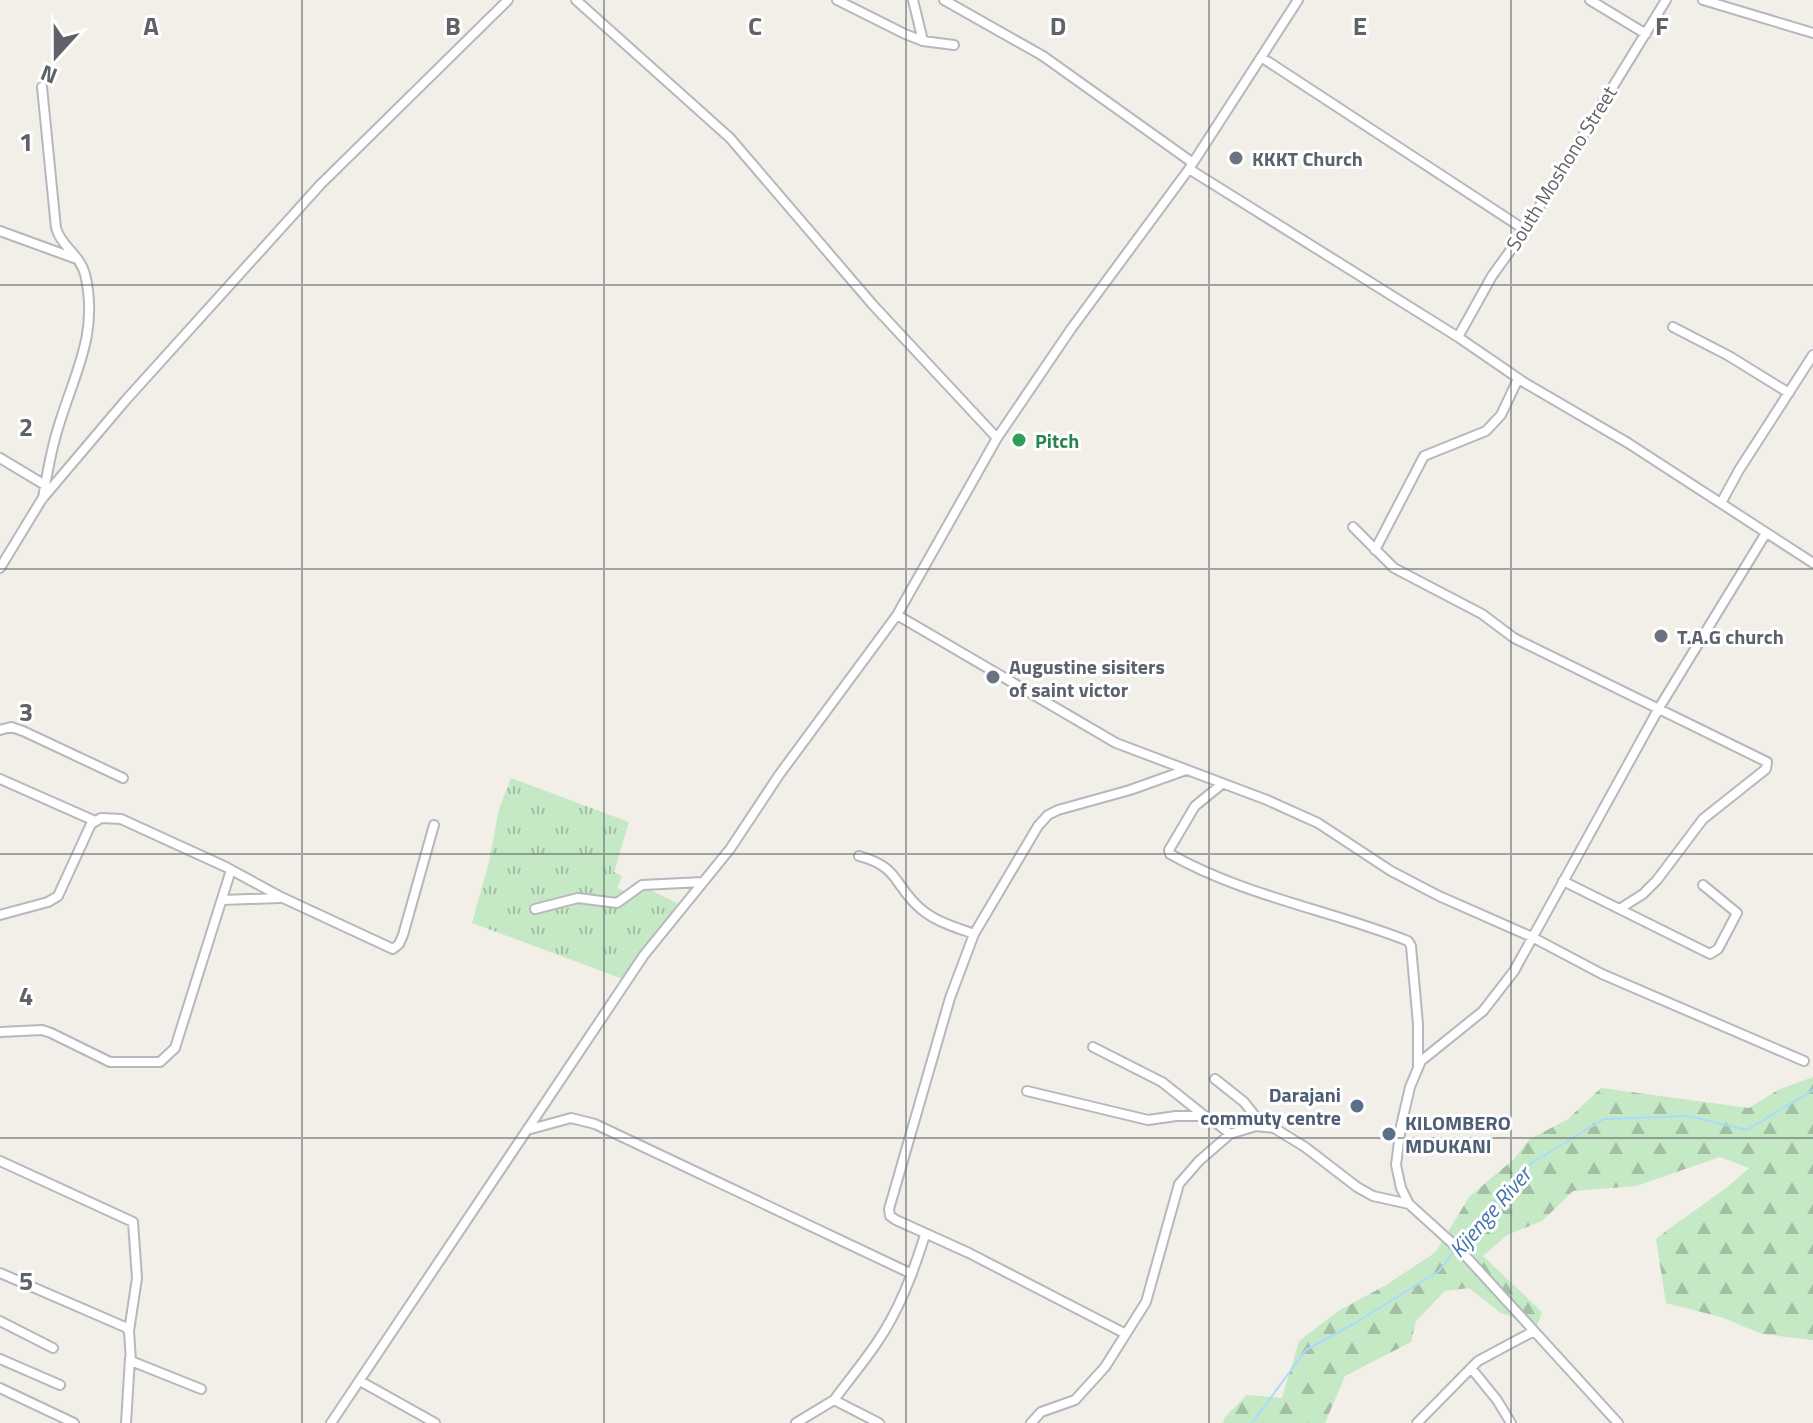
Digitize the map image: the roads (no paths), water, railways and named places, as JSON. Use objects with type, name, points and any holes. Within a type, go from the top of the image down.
[{"type":"street","points":[[0,568],[42,499],[125,401],[320,185],[508,0]]},
{"type":"street","points":[[576,0],[730,138],[853,283],[997,438]]},
{"type":"street","points":[[837,0],[923,41],[954,45]]},
{"type":"street","points":[[913,0],[923,41]]},
{"type":"street","points":[[944,0],[1043,56],[1191,166],[1458,337],[1518,379],[1628,443],[1813,563]]},
{"type":"street","points":[[331,1423],[644,955],[730,849],[779,775],[897,615],[997,438],[1071,329],[1191,166],[1298,0]]},
{"type":"street","points":[[1590,0],[1646,34]]},
{"type":"street","name":"South Moshono Street","points":[[1458,337],[1492,276],[1525,230],[1666,0]]},
{"type":"street","points":[[1703,0],[1813,33]]},
{"type":"street","points":[[1261,57],[1525,230]]},
{"type":"street","points":[[42,87],[56,228],[65,246],[84,270],[89,298],[86,344],[79,373],[56,433],[42,499]]},
{"type":"street","points":[[0,231],[79,260]]},
{"type":"street","points":[[1673,327],[1729,356],[1789,393]]},
{"type":"street","points":[[1721,503],[1813,355]]},
{"type":"street","points":[[1375,550],[1424,456],[1486,431],[1501,415],[1518,379]]},
{"type":"street","points":[[0,458],[45,485]]},
{"type":"street","points":[[1353,527],[1394,568],[1482,614],[1520,642],[1765,760],[1767,766],[1703,819],[1650,888],[1621,908]]},
{"type":"street","points":[[1618,1423],[1462,1252],[1409,1204],[1398,1178],[1397,1149],[1404,1108],[1422,1060],[1489,1005],[1514,971],[1659,708],[1766,533]]},
{"type":"street","points":[[897,615],[1101,735],[1318,823],[1410,881],[1532,937],[1602,974],[1804,1061]]},
{"type":"street","points":[[0,730],[11,727],[23,731],[123,778]]},
{"type":"street","points":[[1126,1334],[969,1253],[896,1220],[890,1216],[889,1209],[950,998],[974,934],[1038,826],[1048,815],[1187,770]]},
{"type":"street","points":[[0,779],[95,821],[108,817],[121,819],[386,947],[397,947],[403,935],[434,825]]},
{"type":"street","points":[[1222,784],[1195,806],[1169,850],[1170,854],[1268,896],[1408,941],[1418,1024],[1418,1067]]},
{"type":"street","points":[[0,915],[48,902],[58,896],[95,821]]},
{"type":"street","points":[[859,856],[886,866],[910,898],[934,919],[974,934]]},
{"type":"street","points":[[0,1032],[42,1030],[110,1062],[164,1060],[175,1048],[231,870]]},
{"type":"street","points":[[1563,881],[1705,953],[1714,953],[1737,913],[1703,885]]},
{"type":"street","points":[[535,909],[578,898],[617,903],[647,884],[703,882]]},
{"type":"street","points":[[222,900],[281,897]]},
{"type":"street","points":[[1093,1047],[1162,1082],[1230,1134]]},
{"type":"street","points":[[1215,1079],[1244,1102],[1263,1126],[1287,1135],[1373,1196],[1409,1204]]},
{"type":"street","points":[[1027,1091],[1148,1120],[1186,1116],[1207,1118]]},
{"type":"street","points":[[527,1130],[571,1118],[595,1124],[912,1274]]},
{"type":"street","points":[[1033,1420],[1041,1412],[1075,1400],[1084,1393],[1105,1367],[1146,1302],[1179,1184],[1199,1161],[1230,1134],[1263,1126]]},
{"type":"street","points":[[0,1161],[133,1222],[137,1278],[129,1331],[126,1423]]},
{"type":"street","points":[[796,1423],[834,1400],[877,1343],[912,1274],[925,1235]]},
{"type":"street","points":[[0,1273],[129,1331]]},
{"type":"street","points":[[0,1321],[53,1348]]},
{"type":"street","points":[[1417,1423],[1486,1356],[1534,1331]]},
{"type":"street","points":[[130,1358],[134,1363],[201,1389]]},
{"type":"street","points":[[0,1359],[60,1385]]},
{"type":"street","points":[[1471,1368],[1511,1423]]},
{"type":"street","points":[[360,1381],[435,1423]]},
{"type":"street","points":[[0,1388],[56,1419],[74,1423]]},
{"type":"street","points":[[834,1400],[879,1423]]},
{"type":"street","points":[[1033,1420],[1047,1423]]},
{"type":"waterway","name":"Kijenge River","points":[[1459,1246],[1519,1171],[1604,1119],[1689,1116],[1747,1130],[1813,1090]]},
{"type":"waterway","name":"Kijenge River","points":[[1252,1423],[1306,1350],[1439,1271],[1454,1251]]},
{"type":"place","name":"KKKT Church","points":[[1236,158]]},
{"type":"place","name":"Pitch","points":[[1019,440]]},
{"type":"place","name":"T.A.G church","points":[[1661,636]]},
{"type":"place","name":"Augustine sisiters of saint victor","points":[[993,677]]},
{"type":"place","name":"Darajani commuty centre","points":[[1357,1106]]},
{"type":"place","name":"KILOMBERO MDUKANI","points":[[1389,1134]]}]
